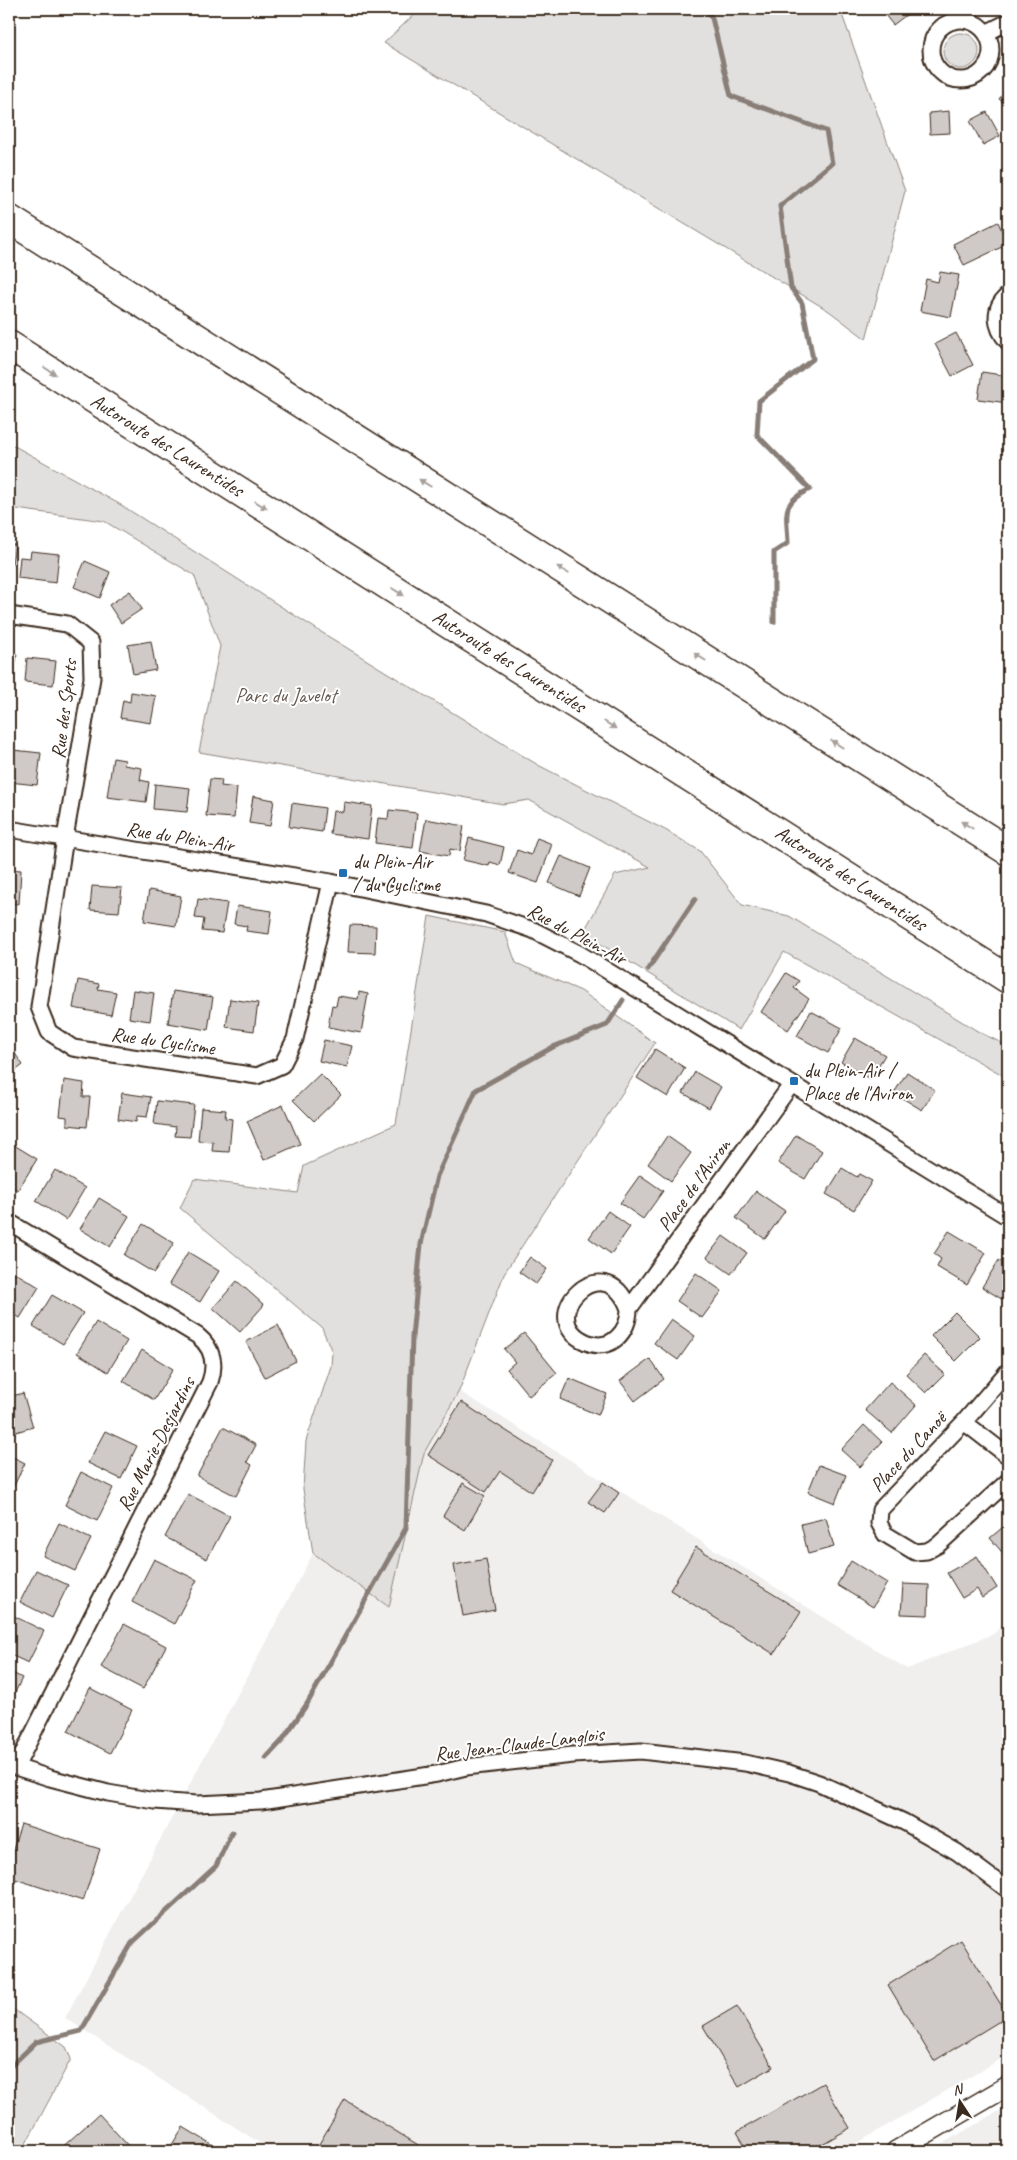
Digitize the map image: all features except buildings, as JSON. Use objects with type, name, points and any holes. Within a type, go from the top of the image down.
[{"type":"highway","points":[[9,219],[1008,851]]},
{"type":"highway","name":"Autoroute des Laurentides","points":[[9,345],[1008,979]]},
{"type":"street","points":[[969,21],[979,25],[986,33],[991,44],[991,55],[988,65],[975,77],[965,80],[954,80],[941,74],[934,66],[930,51],[934,36],[940,28],[949,22],[969,21]]},
{"type":"street","points":[[986,33],[1008,22]]},
{"type":"street","points":[[1008,295],[999,307],[997,314],[997,325],[1001,334],[1008,342]]},
{"type":"street","name":"Rue des Sports","points":[[9,615],[67,624],[91,643],[92,678],[65,838]]},
{"type":"street","name":"Rue du Plein-Air","points":[[9,829],[331,882],[486,914],[533,930],[580,954],[1008,1217]]},
{"type":"street","name":"Rue du Cyclisme","points":[[65,838],[40,1007],[49,1032],[73,1048],[258,1076],[282,1065],[296,1039],[331,882]]},
{"type":"street","name":"Place de l'Aviron","points":[[629,1309],[625,1298],[618,1290],[598,1283],[587,1285],[571,1299],[568,1309],[568,1320],[578,1338],[588,1343],[599,1345],[609,1343],[618,1338],[625,1329],[629,1319],[629,1309],[791,1085]]},
{"type":"street","name":"Rue Marie-Desjardins","points":[[9,1222],[198,1336],[205,1341],[211,1352],[213,1362],[210,1382],[12,1766]]},
{"type":"street","name":"Place du Canoë","points":[[1008,1371],[964,1422],[880,1510],[879,1523],[885,1534],[915,1552],[927,1551],[938,1545],[1008,1481]]},
{"type":"street","name":"Place du Canoë","points":[[964,1422],[1008,1456]]},
{"type":"street","name":"Rue Jean-Claude-Langlois","points":[[12,1766],[108,1793],[155,1801],[197,1804],[261,1801],[437,1774],[466,1767],[573,1755],[641,1750],[745,1763],[789,1773],[819,1783],[904,1822],[957,1852],[1008,1890]]},
{"type":"street","points":[[896,2151],[1008,2086]]},
{"type":"shaded area","points":[[459,1391],[907,1669],[993,1634],[1008,1621],[1008,2055],[843,2151],[272,2151],[65,2018],[313,1553],[389,1607],[424,1453]]},
{"type":"shaded area","points":[[1008,2106],[1008,2151],[929,2151]]},
{"type":"green space","points":[[420,9],[840,9],[905,191],[866,339],[829,311],[384,43]]},
{"type":"green space","points":[[961,33],[973,39],[979,51],[973,63],[961,69],[949,63],[943,51],[949,39]]},
{"type":"green space","name":"Parc du Javelot","points":[[9,443],[121,505],[321,632],[538,765],[667,831],[700,851],[742,905],[789,916],[979,1032],[1008,1046],[1008,1078],[784,952],[739,1030],[583,933],[615,875],[650,867],[529,800],[503,804],[199,752],[220,646],[194,575],[104,521],[9,508]]},
{"type":"green space","points":[[429,916],[505,932],[516,963],[581,991],[655,1043],[505,1272],[459,1391],[424,1453],[389,1607],[313,1553],[303,1489],[306,1441],[331,1366],[332,1352],[322,1328],[180,1208],[194,1179],[298,1193],[304,1166],[396,1124]]},
{"type":"green space","points":[[9,2006],[66,2047],[71,2059],[22,2151],[9,2151]]},
{"type":"waterway","points":[[706,9],[712,18],[731,96],[826,131],[832,163],[780,206],[791,288],[802,303],[813,359],[759,401],[757,435],[810,489],[800,494],[790,504],[787,510],[788,543],[774,552],[774,622]]},
{"type":"waterway","points":[[648,969],[695,899]]},
{"type":"waterway","points":[[266,1758],[281,1742],[307,1704],[406,1528],[412,1337],[421,1244],[437,1176],[476,1090],[553,1047],[607,1025],[623,1000]]},
{"type":"waterway","points":[[9,2068],[36,2042],[81,2031],[132,1943],[216,1866],[232,1832]]},
{"type":"place","name":"du Plein-Air / du Cyclisme","points":[[343,873]]},
{"type":"place","name":"du Plein-Air / Place de l'Aviron","points":[[794,1081]]}]
